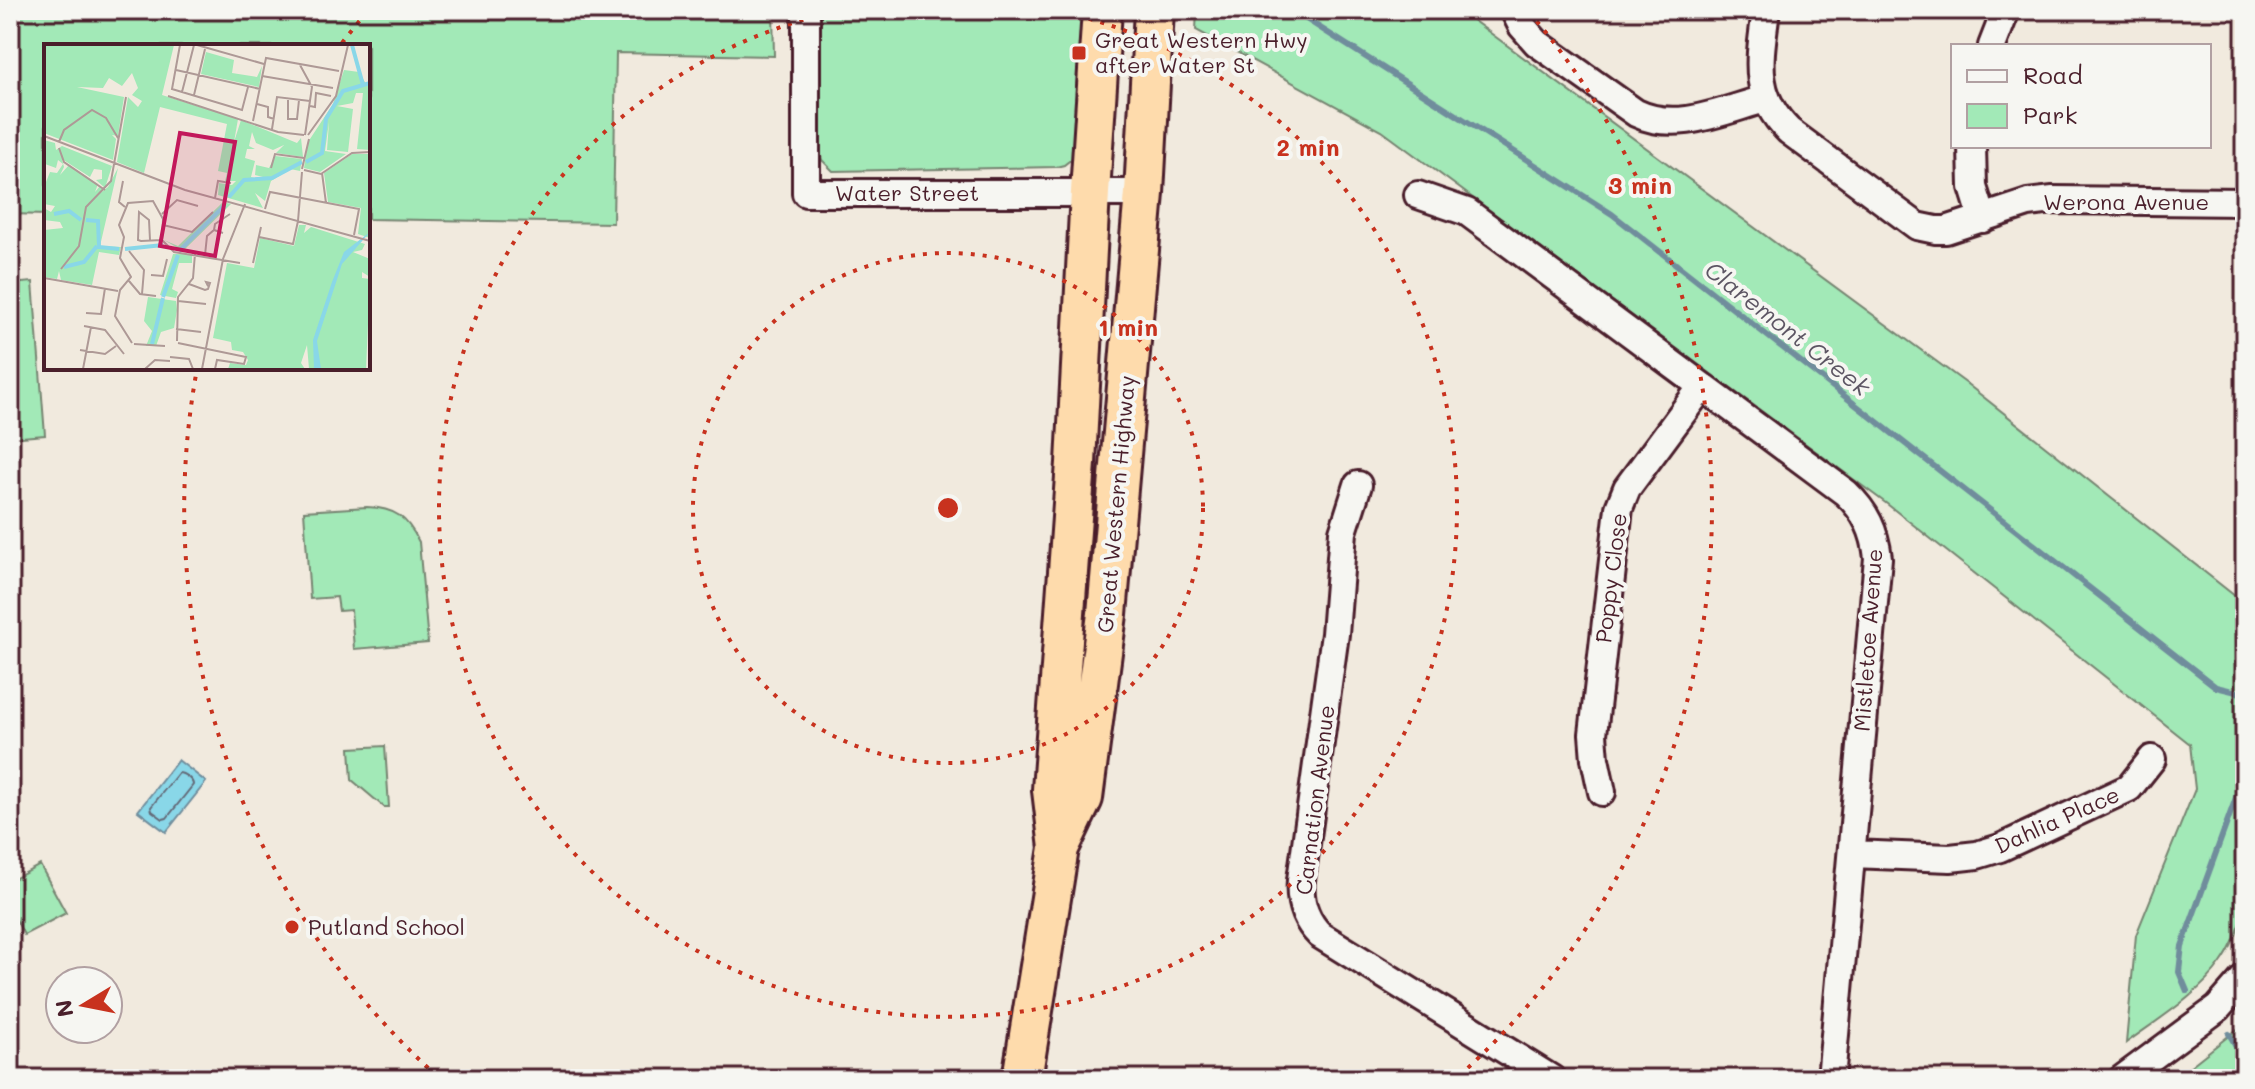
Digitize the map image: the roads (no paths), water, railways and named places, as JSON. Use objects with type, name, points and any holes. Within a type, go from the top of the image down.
[{"type":"highway","name":"Great Western Highway","points":[[1022,1079],[1059,848],[1052,790],[1074,494],[1102,10]]},
{"type":"highway","name":"Great Western Highway","points":[[1059,848],[1083,798],[1105,629],[1144,193],[1154,10]]},
{"type":"street","name":"Water Street","points":[[806,10],[806,193],[1144,193]]},
{"type":"street","points":[[1514,10],[1522,26],[1537,43],[1636,113],[1647,119],[1672,122],[1765,99],[1760,72],[1766,10]]},
{"type":"street","points":[[1993,44],[2006,10]]},
{"type":"street","name":"Werona Avenue","points":[[1765,99],[1789,131],[1907,220],[1925,228],[1946,230],[2028,203],[2053,200],[2245,202]]},
{"type":"street","points":[[1972,148],[1973,187],[1983,219]]},
{"type":"street","name":"Mistletoe Avenue","points":[[1418,195],[1467,212],[1846,493],[1865,515],[1874,535],[1878,558],[1831,1079]]},
{"type":"street","name":"Poppy Close","points":[[1602,792],[1593,734],[1619,508],[1627,488],[1701,388]]},
{"type":"street","name":"Carnation Avenue","points":[[1358,485],[1343,532],[1335,634],[1301,880],[1301,901],[1313,928],[1320,935],[1552,1079]]},
{"type":"street","name":"Dahlia Place","points":[[1852,854],[1950,858],[2000,848],[2129,788],[2152,759]]},
{"type":"street","points":[[2122,1079],[2218,1008],[2245,977]]},
{"type":"water","points":[[178,760],[206,782],[166,832],[138,811]]},
{"type":"waterway","name":"Claremont Creek","points":[[1292,10],[1612,214],[2216,687],[2245,694]]},
{"type":"waterway","points":[[2187,991],[2179,972],[2182,946],[2245,773]]},
{"type":"waterway","points":[[2229,1034],[2240,1055],[2243,1079]]},
{"type":"place","name":"Great Western Hwy after Water St","points":[[1079,53]]},
{"type":"place","name":"Putland School","points":[[292,927]]}]
